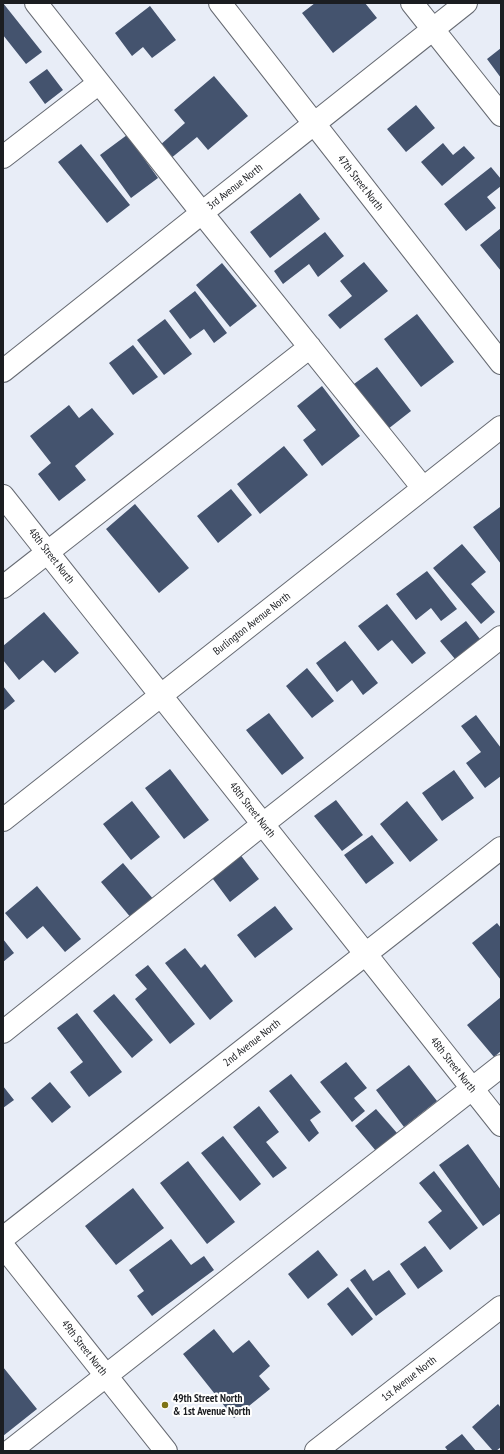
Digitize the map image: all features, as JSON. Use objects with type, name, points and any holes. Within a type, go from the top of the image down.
[{"type":"street","points":[[36,3],[202,213],[423,488]]},
{"type":"street","name":"47th Street North","points":[[220,3],[501,363]]},
{"type":"street","points":[[412,3],[501,115]]},
{"type":"street","name":"3rd Avenue North","points":[[3,370],[466,3]]},
{"type":"street","points":[[3,157],[99,83]]},
{"type":"street","points":[[3,587],[310,347]]},
{"type":"street","name":"Burlington Avenue North","points":[[3,820],[501,427]]},
{"type":"street","name":"48th Street North","points":[[3,496],[501,1125]]},
{"type":"street","points":[[3,1032],[263,824],[501,637]]},
{"type":"street","name":"2nd Avenue North","points":[[3,1238],[501,848]]},
{"type":"street","points":[[10,1451],[501,1066]]},
{"type":"street","name":"49th Street North","points":[[3,1246],[166,1451]]},
{"type":"street","name":"1st Avenue North","points":[[316,1451],[501,1307]]},
{"type":"building","points":[[3,3],[42,52],[26,64],[3,35]]},
{"type":"building","points":[[315,3],[365,3],[377,18],[333,53],[302,13]]},
{"type":"building","points":[[150,6],[176,40],[152,58],[143,47],[132,56],[115,33]]},
{"type":"building","points":[[501,48],[501,78],[487,59]]},
{"type":"building","points":[[47,69],[63,90],[45,104],[29,82]]},
{"type":"building","points":[[214,76],[248,116],[208,150],[197,137],[170,159],[159,146],[185,123],[174,110]]},
{"type":"building","points":[[416,105],[435,128],[406,152],[387,129]]},
{"type":"building","points":[[127,135],[158,178],[131,198],[100,155]]},
{"type":"building","points":[[443,143],[453,155],[464,146],[475,158],[442,186],[421,162]]},
{"type":"building","points":[[81,144],[130,205],[107,223],[58,162]]},
{"type":"building","points":[[491,167],[501,179],[501,186],[487,197],[496,208],[466,231],[444,204]]},
{"type":"building","points":[[300,193],[320,219],[270,258],[250,232]]},
{"type":"building","points":[[501,228],[501,271],[480,245]]},
{"type":"building","points":[[325,232],[344,256],[318,277],[309,264],[283,284],[274,271]]},
{"type":"building","points":[[364,262],[388,291],[340,329],[328,315],[352,296],[340,281]]},
{"type":"building","points":[[222,263],[257,306],[230,327],[196,285]]},
{"type":"building","points":[[195,291],[227,333],[214,343],[204,329],[190,339],[169,311]]},
{"type":"building","points":[[417,314],[454,362],[421,387],[384,339]]},
{"type":"building","points":[[165,319],[192,354],[164,375],[137,340]]},
{"type":"building","points":[[133,345],[158,377],[133,395],[109,363]]},
{"type":"building","points":[[377,367],[411,411],[388,429],[354,384]]},
{"type":"building","points":[[322,386],[360,436],[322,466],[303,440],[316,430],[297,406]]},
{"type":"building","points":[[69,405],[79,418],[92,408],[114,434],[75,466],[86,480],[59,501],[38,474],[51,463],[30,436]]},
{"type":"building","points":[[284,446],[308,475],[260,514],[237,484]]},
{"type":"building","points":[[231,489],[252,515],[218,543],[197,516]]},
{"type":"building","points":[[135,504],[189,568],[159,593],[106,529]]},
{"type":"building","points":[[500,507],[501,508],[501,564],[473,527]]},
{"type":"building","points":[[462,544],[486,572],[471,584],[495,612],[481,624],[433,568]]},
{"type":"building","points":[[427,571],[457,609],[441,621],[431,608],[416,620],[396,594]]},
{"type":"building","points":[[387,604],[426,653],[412,664],[392,640],[378,651],[358,626]]},
{"type":"building","points":[[44,612],[79,653],[55,673],[43,660],[19,680],[3,660],[3,646]]},
{"type":"building","points":[[466,621],[480,639],[455,659],[440,641]]},
{"type":"building","points":[[345,641],[378,683],[363,695],[352,680],[337,692],[316,663]]},
{"type":"building","points":[[307,668],[334,701],[312,718],[286,686]]},
{"type":"building","points":[[3,686],[15,701],[3,711]]},
{"type":"building","points":[[269,713],[304,758],[282,775],[246,730]]},
{"type":"building","points":[[476,715],[501,748],[501,776],[485,788],[466,763],[481,752],[461,726]]},
{"type":"building","points":[[170,769],[209,820],[184,839],[145,788]]},
{"type":"building","points":[[454,770],[474,798],[442,821],[422,793]]},
{"type":"building","points":[[336,800],[363,835],[342,851],[314,816]]},
{"type":"building","points":[[132,801],[160,837],[131,860],[103,824]]},
{"type":"building","points":[[407,801],[438,840],[410,862],[380,824]]},
{"type":"building","points":[[372,835],[394,863],[366,884],[344,855]]},
{"type":"building","points":[[239,853],[259,879],[230,902],[210,875]]},
{"type":"building","points":[[123,863],[154,900],[132,919],[101,882]]},
{"type":"building","points":[[37,886],[81,939],[65,952],[43,926],[27,939],[5,913]]},
{"type":"building","points":[[275,906],[293,929],[255,958],[237,935]]},
{"type":"building","points":[[497,923],[501,928],[501,980],[472,943]]},
{"type":"building","points":[[3,939],[14,953],[3,962]]},
{"type":"building","points":[[185,948],[201,968],[205,964],[233,1001],[210,1020],[165,963]]},
{"type":"building","points":[[148,965],[195,1024],[170,1044],[135,999],[147,989],[135,975]]},
{"type":"building","points":[[114,994],[153,1040],[132,1058],[93,1011]]},
{"type":"building","points":[[501,997],[501,1051],[494,1057],[467,1025]]},
{"type":"building","points":[[77,1013],[122,1072],[89,1097],[70,1072],[83,1062],[57,1028]]},
{"type":"building","points":[[346,1062],[367,1088],[354,1098],[365,1111],[352,1122],[320,1082]]},
{"type":"building","points":[[409,1065],[437,1101],[404,1127],[376,1090]]},
{"type":"building","points":[[291,1074],[321,1112],[310,1120],[319,1133],[309,1142],[269,1091]]},
{"type":"building","points":[[50,1082],[71,1107],[52,1123],[31,1098]]},
{"type":"building","points":[[3,1086],[14,1100],[3,1108]]},
{"type":"building","points":[[259,1106],[279,1132],[266,1142],[287,1168],[273,1178],[233,1127]]},
{"type":"building","points":[[376,1109],[397,1133],[376,1151],[355,1126]]},
{"type":"building","points":[[223,1136],[261,1184],[240,1201],[201,1153]]},
{"type":"building","points":[[468,1144],[501,1190],[501,1213],[483,1226],[439,1165]]},
{"type":"building","points":[[188,1161],[235,1222],[207,1244],[160,1183]]},
{"type":"building","points":[[434,1171],[478,1228],[450,1250],[428,1222],[442,1211],[419,1183]]},
{"type":"building","points":[[133,1188],[164,1228],[116,1265],[85,1226]]},
{"type":"building","points":[[171,1239],[191,1265],[204,1256],[214,1270],[152,1316],[137,1296],[144,1291],[129,1270]]},
{"type":"building","points":[[425,1246],[443,1271],[418,1289],[400,1264]]},
{"type":"building","points":[[318,1250],[338,1275],[308,1299],[288,1274]]},
{"type":"building","points":[[365,1269],[373,1281],[389,1270],[406,1294],[376,1316],[350,1280]]},
{"type":"building","points":[[348,1287],[373,1319],[352,1336],[327,1304]]},
{"type":"building","points":[[214,1329],[233,1353],[249,1340],[270,1366],[259,1376],[270,1389],[234,1418],[183,1354]]},
{"type":"building","points":[[3,1367],[37,1409],[3,1436]]},
{"type":"building","points":[[498,1404],[501,1408],[501,1447],[496,1451],[493,1451],[472,1427]]},
{"type":"building","points":[[462,1434],[476,1451],[448,1451],[445,1447]]},
{"type":"place","name":"49th Street North & 1st Avenue North","points":[[165,1405]]}]
